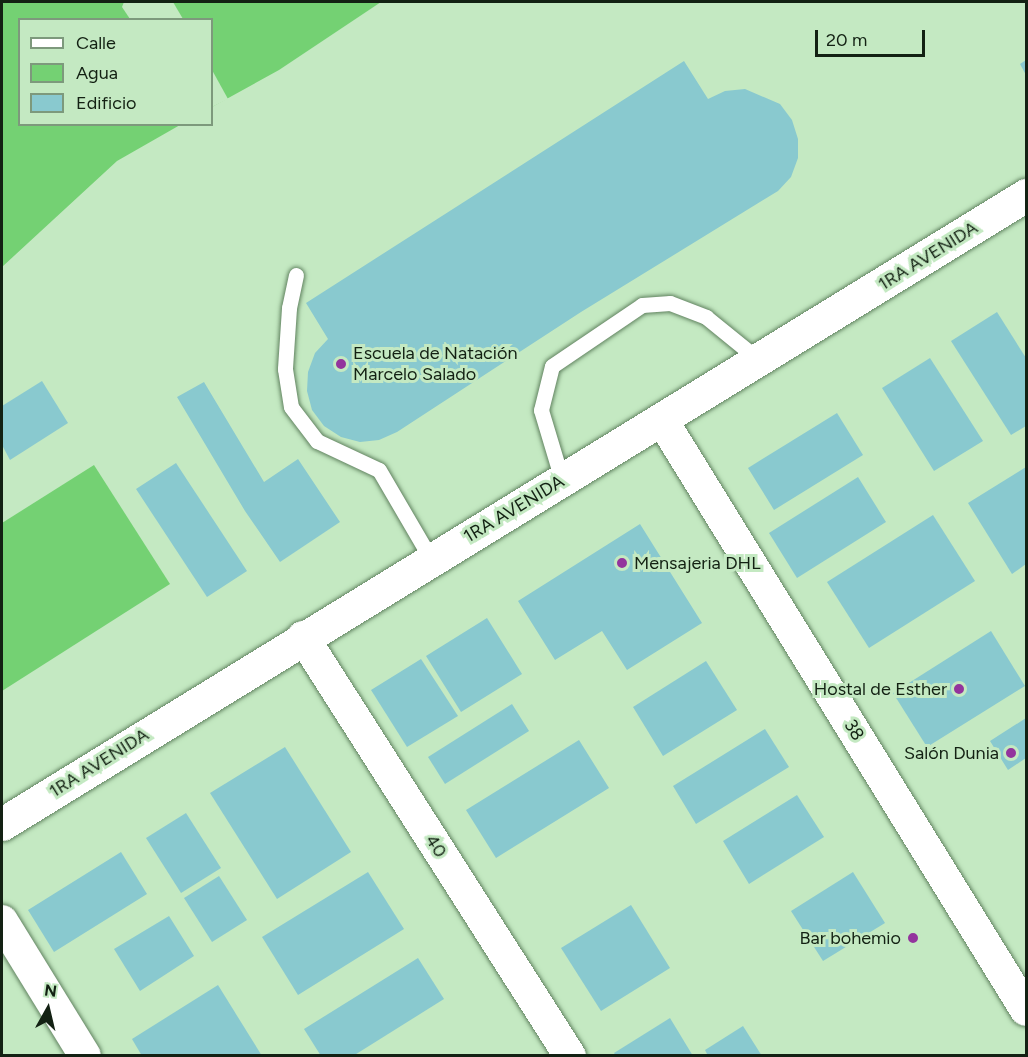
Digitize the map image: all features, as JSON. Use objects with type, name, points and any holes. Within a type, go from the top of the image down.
[{"type":"street","name":"1RA AVENIDA","points":[[2,824],[303,637],[1026,196]]},
{"type":"street","name":"38","points":[[662,420],[1026,1010]]},
{"type":"street","name":"40","points":[[303,637],[570,1056]]},
{"type":"street","points":[[2,921],[85,1056]]},
{"type":"lane","points":[[296,275],[289,308],[285,369],[291,407],[317,441],[379,470],[432,559]]},
{"type":"lane","points":[[562,480],[541,410],[552,366],[642,305],[670,303],[706,317],[759,360]]},
{"type":"water","points":[[2,2],[381,2],[279,70],[213,106],[213,18],[18,18],[18,126],[178,126],[117,161],[2,267]]},
{"type":"water","points":[[94,465],[170,584],[2,691],[2,523]]},
{"type":"pier","points":[[124,2],[173,2],[182,18],[129,18],[122,7]]},
{"type":"pier","points":[[213,72],[228,99],[213,106]]},
{"type":"building","points":[[1026,60],[1026,75],[1020,64]]},
{"type":"building","points":[[684,61],[708,99],[725,91],[745,89],[780,104],[792,120],[798,139],[798,158],[791,177],[778,191],[581,312],[397,432],[379,440],[360,442],[341,437],[324,426],[312,410],[307,391],[308,372],[315,353],[328,339],[306,303]]},
{"type":"building","points":[[997,312],[1026,358],[1026,426],[1011,435],[951,341]]},
{"type":"building","points":[[930,358],[983,441],[934,471],[882,388]]},
{"type":"building","points":[[42,381],[68,423],[10,460],[2,445],[2,406]]},
{"type":"building","points":[[204,382],[264,482],[298,459],[340,522],[280,562],[245,511],[177,397]]},
{"type":"building","points":[[837,413],[863,455],[774,510],[748,468]]},
{"type":"building","points":[[176,463],[247,571],[207,597],[136,489]]},
{"type":"building","points":[[1026,467],[1026,564],[1012,574],[968,503]]},
{"type":"building","points":[[858,477],[886,522],[797,578],[769,533]]},
{"type":"building","points":[[933,515],[975,581],[869,648],[827,582]]},
{"type":"building","name":"Mensajeria DHL","points":[[640,524],[702,623],[627,670],[602,631],[555,660],[518,601]]},
{"type":"building","points":[[487,618],[522,674],[461,712],[426,656]]},
{"type":"building","name":"Hostal de Esther","points":[[991,631],[1025,686],[927,747],[893,693]]},
{"type":"building","points":[[421,659],[458,716],[407,747],[371,690]]},
{"type":"building","points":[[706,661],[737,710],[663,756],[633,707]]},
{"type":"building","points":[[512,704],[529,731],[445,784],[428,757]]},
{"type":"building","points":[[1026,718],[1026,758],[1008,770],[990,741]]},
{"type":"building","points":[[765,729],[789,767],[696,824],[673,786]]},
{"type":"building","points":[[579,740],[609,788],[496,858],[466,810]]},
{"type":"building","points":[[285,747],[351,852],[277,899],[210,793]]},
{"type":"building","points":[[797,795],[824,837],[749,884],[723,841]]},
{"type":"building","points":[[186,813],[221,868],[181,893],[146,838]]},
{"type":"building","points":[[121,852],[147,894],[54,952],[28,910]]},
{"type":"building","points":[[368,872],[404,929],[298,995],[262,937]]},
{"type":"building","points":[[853,872],[885,923],[823,961],[791,911]]},
{"type":"building","points":[[219,876],[247,920],[212,942],[184,898]]},
{"type":"building","points":[[631,905],[670,968],[601,1011],[561,948]]},
{"type":"building","points":[[169,916],[194,956],[140,991],[114,949]]},
{"type":"building","points":[[418,958],[444,999],[353,1056],[321,1056],[304,1029]]},
{"type":"building","points":[[218,985],[262,1056],[142,1056],[132,1039]]},
{"type":"building","points":[[670,1018],[693,1056],[616,1056],[614,1053]]},
{"type":"building","points":[[743,1026],[762,1056],[708,1056],[705,1050]]},
{"type":"place","name":"Escuela de Natación Marcelo Salado","points":[[341,364]]},
{"type":"place","name":"Mensajeria DHL","points":[[622,563]]},
{"type":"place","name":"Hostal de Esther","points":[[959,689]]},
{"type":"place","name":"Salón Dunia","points":[[1011,753]]},
{"type":"place","name":"Bar bohemio","points":[[913,938]]}]
